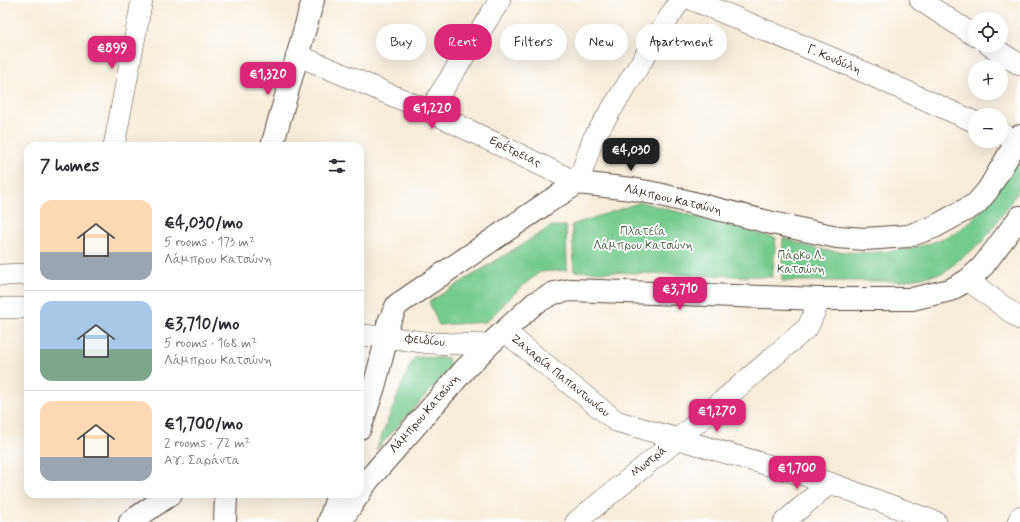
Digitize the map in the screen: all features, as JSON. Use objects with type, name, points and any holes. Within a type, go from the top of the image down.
[{"type":"street","points":[[115,142],[142,0]]},
{"type":"street","points":[[273,142],[313,0]]},
{"type":"street","points":[[429,111],[500,0]]},
{"type":"street","points":[[364,416],[374,386],[387,337],[388,324],[398,305],[578,183],[593,139],[680,0]]},
{"type":"street","name":"Γ. Κονδύλη","points":[[693,0],[839,61],[968,119]]},
{"type":"street","points":[[920,0],[968,31]]},
{"type":"street","points":[[1000,52],[1020,65]]},
{"type":"street","name":"Ερέτρειας","points":[[297,56],[429,111],[578,183]]},
{"type":"street","name":"Λάμπρου Κατσώνη","points":[[578,183],[632,189],[658,194],[764,222],[837,237],[864,239],[908,236],[934,227],[976,204],[988,190],[1013,137]]},
{"type":"street","name":"Λάμπρου Κατσώνη","points":[[364,486],[465,369],[535,303],[554,293],[571,290],[820,299],[912,299],[950,290],[968,280],[983,266],[1020,217]]},
{"type":"street","points":[[0,275],[24,274]]},
{"type":"street","points":[[968,280],[1020,319]]},
{"type":"street","name":"Μυστρά","points":[[576,522],[678,439],[808,327],[820,299]]},
{"type":"street","points":[[0,308],[24,308]]},
{"type":"street","name":"Φειδίου","points":[[364,335],[429,343],[497,338]]},
{"type":"street","name":"Ζαχαρία Παπαντωνίου","points":[[497,338],[616,421],[830,483],[936,522]]},
{"type":"street","points":[[784,522],[830,483]]},
{"type":"street","points":[[130,522],[165,498]]},
{"type":"street","points":[[225,522],[226,498]]},
{"type":"street","points":[[329,522],[337,498]]},
{"type":"street","name":"Λάμπρου Κατσώνη","points":[[340,522],[356,498]]},
{"type":"street","points":[[1018,522],[1020,517]]},
{"type":"green space","name":"Πάρκο Λ. Κατσώνη","points":[[1020,149],[1020,189],[984,240],[943,273],[902,281],[782,281],[783,238],[824,250],[842,252],[882,252],[922,246],[957,231],[980,212],[999,186]]},
{"type":"green space","name":"Πλατεία Λάμπρου Κατσώνη","points":[[641,202],[776,238],[772,277],[574,271],[572,225]]},
{"type":"green space","points":[[552,226],[566,226],[567,270],[540,272],[521,287],[486,322],[439,325],[429,302]]},
{"type":"green space","points":[[415,357],[448,358],[450,368],[376,450],[409,367]]}]
